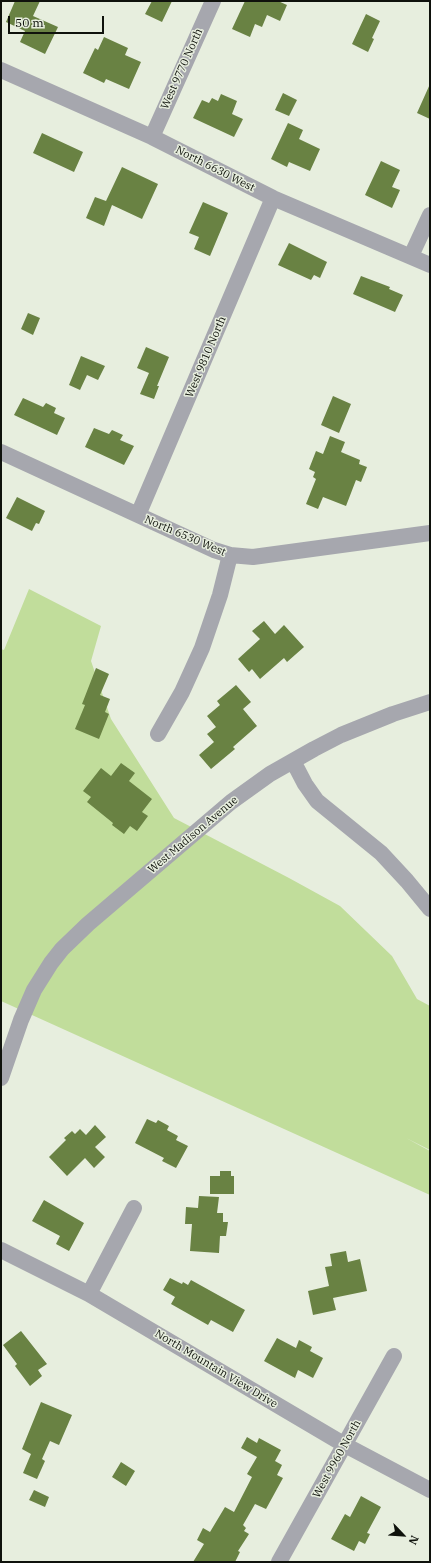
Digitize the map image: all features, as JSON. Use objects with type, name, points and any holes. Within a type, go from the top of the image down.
[{"type":"street","name":"West 9770 North","points":[[152,137],[213,1]]},
{"type":"street","name":"North 6630 West","points":[[1,70],[152,137],[273,198],[430,265]]},
{"type":"street","name":"West 9810 North","points":[[138,515],[273,198]]},
{"type":"street","points":[[411,256],[430,215]]},
{"type":"street","name":"North 6530 West","points":[[1,452],[214,550],[240,557],[259,557],[430,533]]},
{"type":"street","points":[[158,734],[182,692],[202,648],[220,595],[230,555]]},
{"type":"street","name":"West Madison Avenue","points":[[1,1078],[28,1002],[50,963],[74,936],[231,802],[260,781],[328,742],[369,723],[430,702]]},
{"type":"street","points":[[293,761],[305,784],[317,801],[381,853],[430,909]]},
{"type":"street","points":[[89,1294],[134,1208]]},
{"type":"street","name":"North Mountain View Drive","points":[[1,1250],[89,1294],[345,1445],[430,1490]]},
{"type":"street","name":"West 9960 North","points":[[279,1562],[394,1356]]},
{"type":"green space","points":[[29,589],[101,626],[91,661],[111,719],[174,818],[340,906],[392,956],[417,999],[430,1006],[430,1150],[406,1138],[430,1151],[430,1195],[1,1001],[1,649],[4,650]]},
{"type":"building","points":[[15,1],[40,1],[33,16],[58,27],[45,54],[20,42],[25,31],[6,22]]},
{"type":"building","points":[[152,1],[172,1],[162,22],[145,14]]},
{"type":"building","points":[[245,1],[278,1],[287,5],[280,21],[267,15],[262,27],[255,24],[250,37],[232,29]]},
{"type":"building","points":[[366,14],[380,21],[372,38],[374,39],[368,52],[352,44]]},
{"type":"building","points":[[104,37],[128,48],[125,55],[141,62],[129,89],[106,79],[104,83],[83,73],[95,48],[98,50]]},
{"type":"building","points":[[430,84],[430,119],[417,113]]},
{"type":"building","points":[[283,93],[297,100],[289,116],[275,110]]},
{"type":"building","points":[[221,94],[237,101],[232,114],[243,119],[234,137],[193,118],[202,100],[209,103],[212,98],[218,101]]},
{"type":"building","points":[[288,123],[303,130],[299,139],[320,149],[310,171],[289,162],[287,167],[271,159]]},
{"type":"building","points":[[42,133],[83,152],[74,172],[33,153]]},
{"type":"building","points":[[381,161],[400,170],[392,187],[400,190],[392,208],[365,195]]},
{"type":"building","points":[[122,167],[158,184],[142,219],[112,205],[104,226],[86,218],[95,197],[106,201]]},
{"type":"building","points":[[203,202],[228,213],[210,256],[194,249],[199,237],[189,233]]},
{"type":"building","points":[[289,243],[327,262],[320,278],[314,275],[311,280],[278,265]]},
{"type":"building","points":[[361,276],[390,287],[389,289],[403,295],[395,312],[353,294]]},
{"type":"building","points":[[28,313],[40,318],[33,335],[21,329]]},
{"type":"building","points":[[146,347],[169,357],[157,386],[159,386],[154,399],[140,394],[149,373],[137,368]]},
{"type":"building","points":[[81,356],[105,366],[98,380],[87,375],[80,390],[69,385]]},
{"type":"building","points":[[333,396],[351,404],[339,433],[321,425]]},
{"type":"building","points":[[23,398],[43,407],[46,403],[56,408],[54,413],[65,418],[57,435],[14,415]]},
{"type":"building","points":[[94,428],[109,434],[112,430],[123,435],[120,440],[134,446],[124,465],[85,447]]},
{"type":"building","points":[[330,436],[345,442],[341,452],[360,460],[359,464],[367,467],[361,482],[356,480],[346,506],[323,497],[318,509],[306,504],[316,479],[313,477],[315,472],[309,469],[316,451],[323,454]]},
{"type":"building","points":[[17,497],[45,511],[39,524],[36,523],[32,531],[6,518]]},
{"type":"building","points":[[264,621],[275,634],[284,625],[304,647],[287,662],[284,658],[260,679],[252,669],[249,672],[238,659],[260,639],[252,631]]},
{"type":"building","points":[[96,668],[109,674],[100,695],[110,699],[105,712],[109,714],[99,739],[75,729],[85,705],[82,704]]},
{"type":"building","points":[[236,685],[251,702],[243,709],[257,726],[233,747],[235,749],[211,769],[199,755],[214,742],[207,734],[216,727],[207,716],[220,705],[217,701]]},
{"type":"building","points":[[121,763],[135,773],[129,781],[152,799],[142,812],[148,816],[137,831],[130,826],[124,834],[87,802],[91,797],[83,791],[101,768],[111,776]]},
{"type":"building","points":[[147,1119],[156,1123],[158,1120],[169,1126],[167,1130],[178,1136],[176,1140],[188,1146],[176,1168],[162,1161],[164,1158],[135,1143]]},
{"type":"building","points":[[95,1125],[106,1137],[95,1147],[105,1157],[94,1168],[85,1158],[67,1176],[49,1157],[66,1140],[64,1138],[72,1131],[75,1134],[80,1129],[86,1135]]},
{"type":"building","points":[[220,1171],[231,1171],[231,1176],[234,1176],[234,1194],[210,1194],[210,1176],[220,1176]]},
{"type":"building","points":[[199,1196],[219,1197],[217,1213],[223,1213],[223,1222],[228,1222],[226,1236],[220,1236],[219,1253],[190,1251],[192,1224],[185,1224],[186,1207],[198,1208]]},
{"type":"building","points":[[44,1200],[84,1223],[69,1251],[56,1244],[60,1236],[32,1221]]},
{"type":"building","points":[[346,1251],[348,1262],[360,1259],[367,1291],[333,1298],[336,1310],[313,1315],[308,1291],[329,1286],[325,1267],[332,1266],[330,1254]]},
{"type":"building","points":[[170,1278],[182,1284],[183,1282],[188,1285],[191,1280],[245,1310],[233,1332],[211,1320],[208,1325],[171,1304],[175,1297],[163,1290]]},
{"type":"building","points":[[21,1331],[47,1364],[38,1370],[42,1376],[30,1386],[15,1366],[17,1364],[3,1345]]},
{"type":"building","points":[[277,1338],[296,1348],[299,1340],[312,1347],[310,1351],[323,1358],[313,1378],[298,1370],[295,1378],[264,1361]]},
{"type":"building","points":[[41,1402],[72,1415],[59,1445],[50,1441],[42,1459],[45,1461],[37,1479],[23,1473],[31,1454],[22,1449]]},
{"type":"building","points":[[247,1437],[257,1443],[259,1438],[281,1450],[275,1461],[282,1465],[277,1475],[283,1478],[266,1509],[255,1504],[243,1525],[246,1528],[244,1531],[249,1534],[238,1551],[240,1552],[235,1562],[193,1562],[204,1544],[197,1540],[203,1528],[210,1532],[225,1507],[234,1512],[252,1477],[247,1474],[257,1457],[241,1448]]},
{"type":"building","points":[[121,1462],[135,1471],[126,1486],[112,1477]]},
{"type":"building","points":[[34,1490],[49,1497],[45,1507],[29,1500]]},
{"type":"building","points":[[361,1496],[381,1507],[367,1533],[370,1534],[365,1544],[359,1541],[354,1551],[331,1539],[345,1514],[350,1517]]}]
